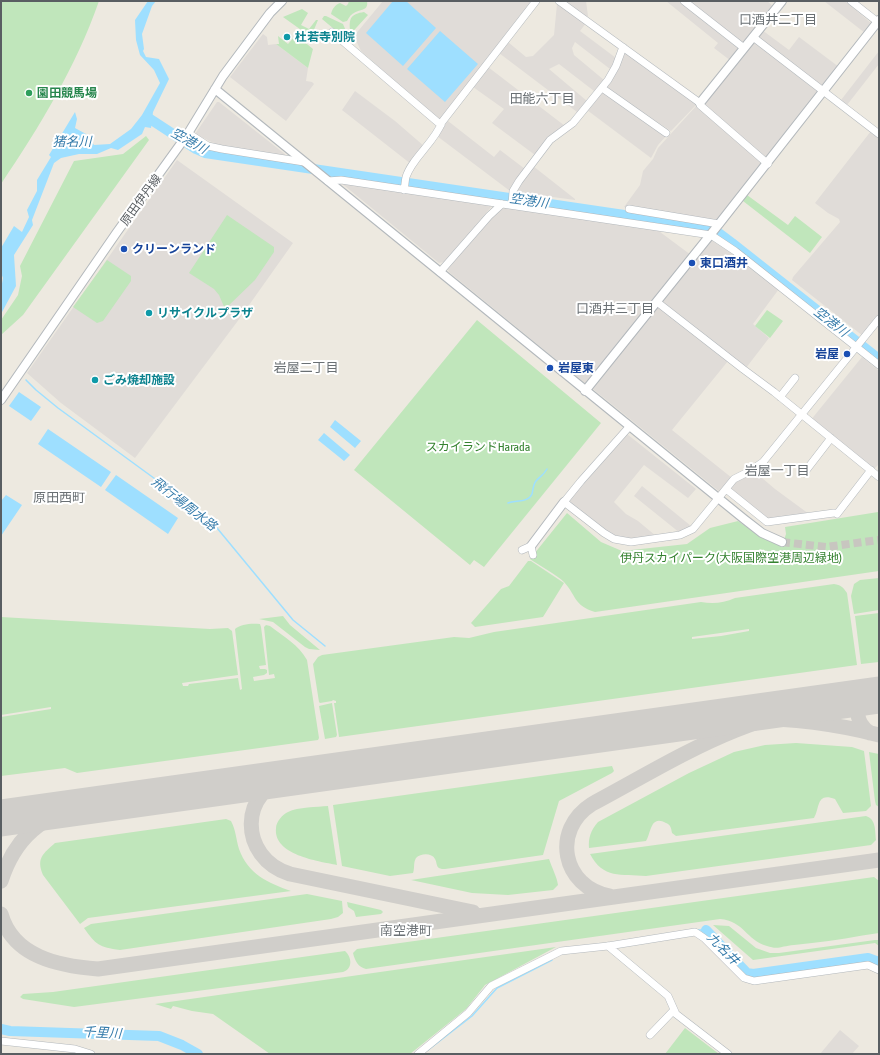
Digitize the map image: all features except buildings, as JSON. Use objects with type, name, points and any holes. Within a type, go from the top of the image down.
[{"type":"street","name":"原田伊丹線","points":[[1,400],[117,232],[188,134],[215,89],[247,42],[270,13],[282,1]]},
{"type":"street","points":[[404,188],[406,178],[417,159],[440,129],[441,125],[536,1]]},
{"type":"street","points":[[559,1],[700,103],[700,105],[768,164]]},
{"type":"street","points":[[684,1],[744,48]]},
{"type":"street","points":[[700,103],[782,1]]},
{"type":"street","points":[[585,390],[768,164],[879,22],[850,1]]},
{"type":"street","points":[[332,32],[441,125]]},
{"type":"street","points":[[753,37],[879,134]]},
{"type":"street","points":[[512,204],[513,191],[519,181],[550,140],[573,123],[602,88],[616,66],[623,48]]},
{"type":"street","points":[[602,88],[666,132]]},
{"type":"street","points":[[215,89],[718,499],[762,533],[782,542]]},
{"type":"street","points":[[188,134],[208,146],[304,162]]},
{"type":"street","points":[[326,179],[404,188],[502,204],[512,204],[715,230]]},
{"type":"street","points":[[440,272],[489,216],[502,204]]},
{"type":"street","points":[[629,209],[715,230],[735,251],[857,346],[879,366]]},
{"type":"street","points":[[657,302],[875,473]]},
{"type":"street","points":[[564,502],[614,539],[631,542],[680,535],[693,529],[734,478],[750,471],[763,462],[879,320]]},
{"type":"street","points":[[780,397],[795,378]]},
{"type":"street","points":[[522,550],[531,546],[581,481],[629,427]]},
{"type":"street","points":[[804,473],[831,438]]},
{"type":"street","points":[[726,489],[767,522],[836,514],[879,467]]},
{"type":"street","points":[[531,546],[533,555]]},
{"type":"street","points":[[418,1054],[468,1012],[491,986],[561,951],[608,946],[695,932],[704,938],[744,978],[754,980],[868,965],[879,970]]},
{"type":"street","points":[[608,946],[668,996],[676,1014],[728,1054]]},
{"type":"street","points":[[650,1035],[674,1010]]},
{"type":"street","points":[[1,1041],[75,1049],[91,1054]]},
{"type":"shaded area","points":[[383,1],[531,1],[441,119],[437,119],[361,51],[354,36]]},
{"type":"shaded area","points":[[563,1],[586,1],[588,16],[586,18]]},
{"type":"shaded area","points":[[666,1],[680,1],[740,49],[731,61],[714,48],[718,43]]},
{"type":"shaded area","points":[[689,1],[767,1],[774,7],[744,45]]},
{"type":"shaded area","points":[[824,1],[845,1],[872,24],[865,33]]},
{"type":"shaded area","points":[[557,4],[586,23],[580,31],[616,58],[610,69],[575,42],[572,48],[574,55],[604,80],[594,91],[559,64],[549,69],[587,101],[577,112],[499,53],[508,42],[526,57],[533,56],[554,35]]},
{"type":"shaded area","points":[[762,30],[789,50],[799,37],[839,67],[822,88],[757,37]]},
{"type":"shaded area","points":[[263,34],[267,37],[268,45],[276,44],[308,68],[306,81],[314,84],[286,121],[230,77]]},
{"type":"shaded area","points":[[753,41],[818,92],[767,160],[702,106]]},
{"type":"shaded area","points":[[879,51],[879,64],[847,105],[841,100]]},
{"type":"shaded area","points":[[625,52],[696,103],[696,105],[671,131],[606,88]]},
{"type":"shaded area","points":[[488,67],[565,126],[535,155],[492,123],[504,109],[473,87]]},
{"type":"shaded area","points":[[602,90],[667,135],[658,145],[651,158],[587,110]]},
{"type":"shaded area","points":[[355,91],[395,121],[424,146],[411,164],[342,110]]},
{"type":"shaded area","points":[[217,102],[219,102],[286,155],[285,157],[220,146],[195,134]]},
{"type":"shaded area","points":[[697,105],[763,163],[717,220],[624,207],[640,185],[643,171],[653,159],[658,148]]},
{"type":"shaded area","points":[[448,121],[494,157],[500,150],[525,169],[510,191],[437,136]]},
{"type":"shaded area","points":[[871,131],[879,137],[879,315],[863,336],[792,280],[840,222],[839,219],[815,203]]},
{"type":"shaded area","points":[[177,160],[293,243],[237,322],[135,458],[61,403],[27,373]]},
{"type":"shaded area","points":[[533,166],[575,199],[575,200],[516,192]]},
{"type":"shaded area","points":[[340,182],[489,204],[491,207],[444,262],[439,263]]},
{"type":"shaded area","points":[[506,207],[656,229],[691,255],[586,384],[449,272],[448,269],[495,214]]},
{"type":"shaded area","points":[[711,240],[714,240],[779,289],[753,324],[769,338],[746,368],[662,301]]},
{"type":"shaded area","points":[[657,307],[660,307],[728,361],[672,430],[732,478],[720,492],[593,389]]},
{"type":"shaded area","points":[[862,357],[879,371],[879,464],[875,468],[870,469],[810,421]]},
{"type":"shaded area","points":[[627,434],[696,489],[688,498],[644,465],[614,502],[626,514],[638,521],[656,536],[635,539],[614,536],[607,533],[570,503],[570,499]]},
{"type":"shaded area","points":[[755,472],[809,514],[767,521],[731,491],[730,488],[736,481]]},
{"type":"shaded area","points":[[642,486],[691,526],[680,533],[634,496]]},
{"type":"shaded area","points":[[840,1030],[859,1046],[852,1054],[820,1054]]},
{"type":"green space","name":"園田競馬場","points":[[1,1],[99,1],[90,25],[56,96],[30,140],[1,184]]},
{"type":"green space","points":[[349,1],[367,1],[367,7],[356,12],[347,21],[343,22],[331,14],[337,5],[340,3],[346,6]]},
{"type":"green space","points":[[302,9],[308,13],[301,25],[309,29],[316,20],[318,20],[311,37],[283,17]]},
{"type":"green space","points":[[364,12],[368,15],[346,39],[322,19],[326,16],[343,24],[346,31],[350,30],[350,22],[352,17],[356,14]]},
{"type":"green space","points":[[296,35],[313,49],[308,68],[276,44],[279,44],[278,36],[288,44]]},
{"type":"green space","points":[[146,136],[149,140],[23,315],[1,335],[1,320],[18,295],[22,276],[20,266],[74,161],[123,154]]},
{"type":"green space","points":[[747,195],[788,225],[795,216],[822,237],[810,253],[743,201]]},
{"type":"green space","points":[[227,215],[274,247],[274,252],[255,280],[225,309],[219,295],[214,289],[189,273]]},
{"type":"green space","points":[[107,260],[131,276],[131,281],[103,321],[97,323],[73,307]]},
{"type":"green space","points":[[767,310],[783,321],[770,338],[755,326]]},
{"type":"green space","name":"スカイランドHarada","points":[[477,320],[601,423],[484,567],[474,560],[470,565],[354,470]]},
{"type":"green space","name":"伊丹スカイパーク(大阪国際空港周辺緑地)","points":[[878,512],[879,571],[595,612],[583,607],[561,579],[530,559],[567,513],[601,542],[622,551],[687,544],[710,528],[738,521],[762,538],[782,546],[786,534],[785,527]]},
{"type":"green space","points":[[528,561],[531,561],[564,583],[543,617],[475,627],[471,623],[501,589],[509,586]]},
{"type":"green space","points":[[879,578],[879,610],[854,614],[851,596],[854,584],[860,580]]},
{"type":"green space","points":[[834,584],[840,586],[847,593],[857,665],[339,737],[334,703],[336,703],[336,701],[319,702],[313,664],[318,657],[322,655],[454,637],[469,638],[494,632],[701,602],[718,603],[735,598]],"holes":[[[749,629],[749,631],[721,636],[692,639],[692,637]]]},
{"type":"green space","points":[[879,613],[879,662],[861,664],[855,616]]},
{"type":"green space","points":[[283,616],[290,625],[320,650],[305,647],[273,622],[259,619]]},
{"type":"green space","points":[[1,617],[210,629],[228,628],[232,631],[238,675],[182,683],[183,686],[188,686],[189,684],[238,678],[240,690],[242,689],[235,629],[246,624],[260,624],[266,665],[259,666],[260,669],[267,670],[267,673],[253,677],[254,681],[275,678],[274,674],[269,675],[264,627],[266,625],[270,626],[295,645],[307,660],[319,738],[318,740],[77,773],[65,768],[1,776],[1,717],[51,709],[51,707],[1,715]]},
{"type":"green space","points":[[332,703],[337,735],[336,737],[325,739],[319,706]]},
{"type":"green space","points":[[796,743],[852,747],[864,751],[871,806],[866,811],[843,813],[835,799],[829,797],[822,799],[814,818],[676,836],[672,833],[669,825],[661,821],[657,821],[652,826],[646,841],[589,848],[590,834],[598,822],[689,773],[734,752],[765,745]]},
{"type":"green space","points":[[869,752],[879,754],[879,807],[876,805],[875,801]]},
{"type":"green space","points":[[612,766],[614,771],[612,773],[559,801],[543,855],[440,869],[434,857],[423,855],[416,858],[413,873],[390,876],[342,866],[333,805]]},
{"type":"green space","points":[[328,806],[337,865],[298,855],[289,851],[282,845],[277,837],[276,826],[284,814],[297,809]]},
{"type":"green space","points":[[866,816],[872,820],[875,829],[876,840],[871,845],[646,876],[614,874],[601,868],[590,854]]},
{"type":"green space","points":[[226,819],[231,821],[233,824],[239,849],[243,858],[253,871],[274,885],[291,891],[88,918],[80,924],[43,875],[41,869],[40,864],[44,853],[55,843]]},
{"type":"green space","points":[[549,859],[558,885],[553,890],[508,895],[472,893],[411,880]]},
{"type":"green space","points":[[874,877],[879,881],[879,933],[829,941],[790,945],[777,948],[771,947],[754,940],[735,923],[720,919],[366,969],[357,963],[353,953],[357,949]]},
{"type":"green space","points":[[307,894],[342,901],[343,913],[338,917],[331,919],[120,950],[107,948],[95,942],[84,928],[91,924]]},
{"type":"green space","points":[[347,902],[381,910],[383,912],[381,914],[356,917],[354,911],[348,907]]},
{"type":"green space","points":[[713,925],[729,926],[756,948],[770,953],[875,940],[879,940],[879,946],[875,943],[753,960]]},
{"type":"green space","points":[[556,947],[485,985],[466,1009],[410,1054],[270,1054],[213,1014],[173,1006],[171,1009],[155,1004]]},
{"type":"green space","points":[[345,951],[350,959],[350,966],[343,972],[74,1007],[23,999],[20,997],[23,994],[53,992]]},
{"type":"green space","points":[[685,1028],[719,1054],[665,1054]]},
{"type":"water","name":"猪名川","points":[[148,1],[156,1],[152,6],[142,34],[143,51],[146,57],[159,59],[169,79],[153,112],[151,128],[145,127],[142,134],[118,150],[111,148],[97,154],[79,154],[61,158],[54,163],[32,220],[33,225],[14,255],[16,286],[1,314],[1,289],[3,278],[1,273],[1,248],[14,226],[22,232],[29,217],[27,210],[37,191],[37,180],[51,157],[49,155],[75,112],[77,119],[75,128],[86,134],[94,145],[110,144],[131,129],[142,115],[160,83],[154,70],[140,55],[136,40],[135,20]]},
{"type":"water","points":[[393,1],[406,1],[436,28],[403,66],[366,33]]},
{"type":"water","points":[[440,31],[478,64],[445,102],[407,69]]},
{"type":"water","points":[[19,392],[41,407],[31,421],[9,406]]},
{"type":"water","points":[[335,420],[361,441],[355,448],[330,427]]},
{"type":"water","points":[[48,429],[111,472],[101,487],[38,444]]},
{"type":"water","points":[[324,433],[350,455],[344,461],[318,440]]},
{"type":"water","points":[[116,475],[178,518],[168,534],[105,490]]},
{"type":"water","points":[[6,495],[22,505],[1,536],[1,501]]},
{"type":"waterway","name":"空港川","points":[[147,117],[196,149],[205,153],[712,228],[879,359]]},
{"type":"waterway","name":"飛行場周水路","points":[[26,380],[58,408],[162,484],[217,528],[293,620],[325,646]]},
{"type":"waterway","points":[[508,503],[528,499],[532,494],[537,479],[547,469]]},
{"type":"waterway","name":"九名井","points":[[698,930],[706,930]]},
{"type":"waterway","name":"九名井","points":[[706,930],[747,973],[753,974],[868,958],[879,962]]},
{"type":"waterway","name":"九名井","points":[[428,1050],[472,1016],[497,988],[552,960]]},
{"type":"waterway","name":"千里川","points":[[1,1029],[10,1031],[159,1036],[182,1045],[198,1054]]},
{"type":"taxiway","points":[[862,697],[858,707],[858,717],[862,726],[870,733]]},
{"type":"taxiway","points":[[610,896],[594,891],[581,881],[572,870],[568,856],[567,842],[571,828],[579,815],[592,804],[717,738],[774,716],[838,701]]},
{"type":"taxiway","points":[[692,721],[739,718],[786,720],[832,725],[879,735]]},
{"type":"taxiway","points":[[292,777],[274,784],[262,795],[254,808],[251,824],[254,839],[261,854],[273,866],[290,874],[473,912]]},
{"type":"taxiway","points":[[1,881],[13,853],[31,831],[55,816],[84,807]]},
{"type":"taxiway","points":[[1,914],[7,929],[27,950],[53,962],[83,968],[98,969],[879,860]]},
{"type":"runway","points":[[1,818],[879,695]]},
{"type":"tunnel","points":[[782,542],[826,547],[879,540]]},
{"type":"place","name":"杜若寺別院","points":[[287,37]]},
{"type":"place","name":"園田競馬場","points":[[29,93]]},
{"type":"place","name":"クリーンランド","points":[[124,249]]},
{"type":"place","name":"東口酒井","points":[[692,263]]},
{"type":"place","name":"リサイクルプラザ","points":[[149,313]]},
{"type":"place","name":"岩屋","points":[[847,354]]},
{"type":"place","name":"岩屋東","points":[[550,368]]},
{"type":"place","name":"ごみ焼却施設","points":[[95,380]]},
{"type":"district","name":"口酒井二丁目","points":[[778,20]]},
{"type":"district","name":"田能六丁目","points":[[542,99]]},
{"type":"district","name":"口酒井三丁目","points":[[615,309]]},
{"type":"district","name":"岩屋二丁目","points":[[306,368]]},
{"type":"district","name":"岩屋一丁目","points":[[777,471]]},
{"type":"district","name":"原田西町","points":[[59,498]]},
{"type":"district","name":"南空港町","points":[[406,931]]}]
